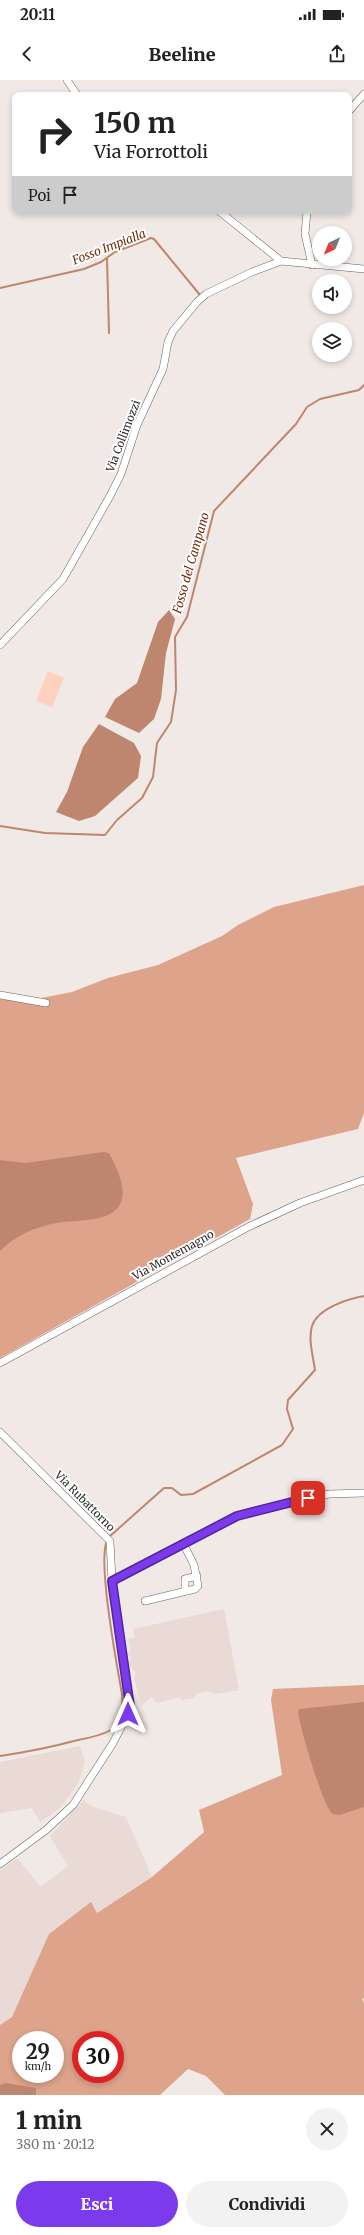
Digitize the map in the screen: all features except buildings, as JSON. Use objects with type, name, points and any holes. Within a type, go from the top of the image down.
[{"type":"street","points":[[67,80],[75,92]]},
{"type":"street","points":[[352,107],[364,94]]},
{"type":"street","points":[[223,214],[281,262],[312,265],[305,234],[307,214]]},
{"type":"street","name":"Via Collimozzi","points":[[0,645],[63,580],[110,496],[121,474],[137,425],[163,368],[168,342],[173,331],[206,294],[252,272],[281,262]]},
{"type":"street","points":[[325,266],[364,269]]},
{"type":"street","points":[[0,995],[46,1002]]},
{"type":"street","name":"Via Montemagno","points":[[0,1363],[248,1227],[300,1203],[364,1180]]},
{"type":"street","name":"Via Rubattorno","points":[[0,1432],[107,1539],[130,1707],[126,1719],[73,1805],[46,1830],[0,1864]]},
{"type":"street","points":[[112,1581],[237,1516],[329,1494],[364,1493]]},
{"type":"street","points":[[145,1601],[185,1591],[198,1586],[197,1576],[183,1543]]},
{"type":"street","points":[[185,1591],[185,1579],[197,1576]]},
{"type":"shaded area","points":[[169,610],[175,619],[166,653],[161,699],[154,719],[139,733],[105,717],[115,699],[137,683],[158,622]]},
{"type":"shaded area","points":[[48,671],[64,678],[52,707],[36,701]]},
{"type":"shaded area","points":[[99,724],[134,743],[141,756],[138,778],[95,816],[79,821],[56,812],[67,792],[83,747]]},
{"type":"shaded area","points":[[364,885],[364,1113],[358,1129],[236,1158],[253,1204],[250,1219],[0,1358],[0,999],[26,1001],[72,992],[108,978],[158,965],[222,936],[238,925],[274,907]]},
{"type":"shaded area","points":[[103,1152],[109,1153],[120,1177],[122,1188],[122,1198],[119,1206],[112,1213],[102,1217],[82,1221],[60,1222],[40,1227],[19,1236],[0,1251],[0,1160],[26,1163]]},
{"type":"shaded area","points":[[224,1609],[239,1690],[216,1694],[206,1691],[197,1694],[194,1698],[182,1700],[180,1697],[157,1703],[152,1697],[141,1706],[134,1677],[136,1673],[127,1663],[132,1658],[127,1654],[131,1650],[128,1639],[135,1637],[133,1629]]},
{"type":"shaded area","points":[[364,1685],[364,1998],[362,1999],[364,2003],[364,2095],[225,2095],[206,2076],[188,2069],[160,2095],[0,2095],[0,2025],[12,2017],[49,1934],[91,1902],[97,1913],[152,1877],[204,1832],[199,1810],[282,1775],[271,1700],[273,1689]]},
{"type":"shaded area","points":[[364,1702],[364,1807],[340,1815],[333,1814],[329,1809],[318,1783],[307,1749],[298,1711],[300,1709]]},
{"type":"shaded area","points":[[80,1746],[85,1762],[78,1784],[60,1808],[40,1822],[32,1808],[0,1813],[0,1762]]},
{"type":"shaded area","points":[[83,1800],[91,1806],[126,1817],[152,1877],[97,1913],[90,1903],[38,1961],[12,2017],[0,2025],[0,1871],[17,1858],[41,1887],[68,1866],[50,1836]]},
{"type":"shaded area","points":[[6,2083],[36,2088],[36,2095],[0,2095],[0,2085]]},
{"type":"waterway","name":"Fosso Impialla","points":[[0,288],[84,269],[101,262],[115,252],[151,238],[154,239],[200,295]]},
{"type":"waterway","points":[[107,258],[109,333]]},
{"type":"waterway","name":"Fosso del Campano","points":[[0,826],[45,833],[105,835],[117,820],[142,798],[153,777],[157,743],[171,722],[176,690],[175,637],[187,617],[214,511],[296,424],[307,407],[320,399],[359,390],[364,385]]},
{"type":"waterway","points":[[109,1537],[164,1488],[172,1488],[181,1495],[193,1494],[282,1445],[293,1429],[287,1409],[288,1400],[315,1370],[310,1336],[315,1320],[320,1314],[334,1305],[364,1296]]},
{"type":"waterway","points":[[0,1756],[95,1736],[111,1730],[118,1723],[122,1709],[122,1694],[112,1639],[106,1591],[104,1569],[107,1541]]},
{"type":"route","points":[[128,1714],[130,1707],[112,1581],[237,1516],[308,1498]]}]
